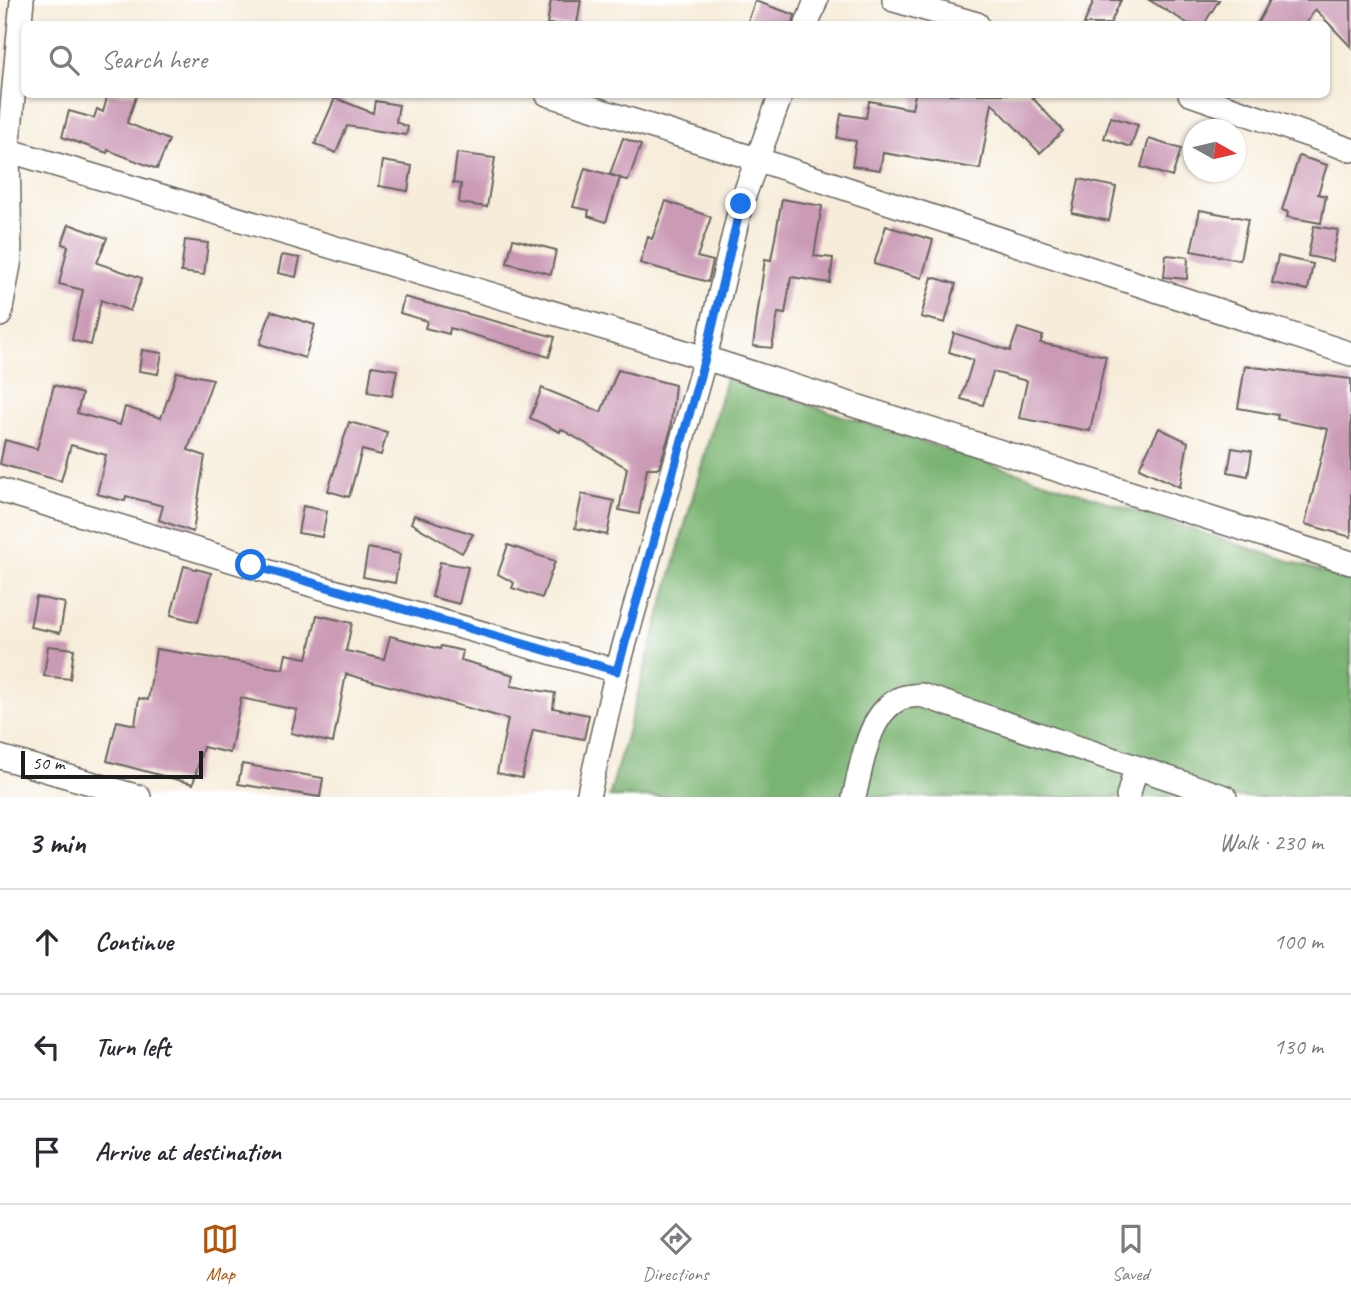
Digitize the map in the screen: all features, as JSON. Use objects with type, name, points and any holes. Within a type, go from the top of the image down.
[{"type":"street","points":[[0,315],[10,260],[4,149],[22,0]]},
{"type":"street","points":[[808,21],[816,0]]},
{"type":"street","points":[[894,0],[967,21]]},
{"type":"street","points":[[560,98],[756,159],[1351,354]]},
{"type":"street","points":[[588,797],[617,671],[705,358],[741,204],[779,98]]},
{"type":"street","points":[[1202,98],[1351,150]]},
{"type":"street","points":[[4,149],[705,358],[1351,563]]},
{"type":"street","points":[[0,490],[319,587],[617,671]]},
{"type":"street","points":[[854,797],[867,746],[880,715],[900,699],[921,695],[1225,797]]},
{"type":"street","points":[[0,757],[139,797]]},
{"type":"street","points":[[1128,797],[1136,767]]},
{"type":"green space","points":[[726,378],[1351,581],[1351,797],[609,797]]},
{"type":"building","points":[[551,0],[581,0],[578,21],[548,21]]},
{"type":"building","points":[[1094,0],[1121,0],[1111,21],[1085,21]]},
{"type":"building","points":[[1149,0],[1219,0],[1206,21],[1184,21]]},
{"type":"building","points":[[1270,0],[1351,0],[1351,47],[1330,25],[1330,21],[1326,21],[1315,9],[1308,21],[1259,21]]},
{"type":"building","points":[[755,1],[795,15],[794,21],[748,21]]},
{"type":"building","points":[[107,98],[136,98],[127,123],[169,140],[157,169],[108,150],[107,153],[62,137],[69,111],[94,118],[97,109],[103,112]]},
{"type":"building","points":[[335,98],[373,113],[375,101],[399,105],[396,122],[408,127],[406,135],[347,126],[336,153],[315,144]]},
{"type":"building","points":[[914,98],[1033,98],[1063,131],[1040,153],[992,103],[980,169],[883,153],[880,170],[852,166],[856,141],[837,138],[841,114],[866,118],[869,101],[912,109]]},
{"type":"building","points":[[1111,117],[1138,125],[1131,147],[1104,138]]},
{"type":"building","points":[[623,138],[641,145],[628,181],[610,174]]},
{"type":"building","points":[[1149,139],[1181,149],[1172,177],[1141,167]]},
{"type":"building","points":[[457,153],[495,158],[487,207],[459,203],[461,184],[453,183]]},
{"type":"building","points":[[1299,156],[1327,165],[1318,194],[1326,196],[1321,223],[1287,217],[1288,212],[1282,210]]},
{"type":"building","points":[[383,161],[412,166],[408,191],[379,186]]},
{"type":"building","points":[[585,168],[620,178],[606,222],[588,216],[589,210],[573,207]]},
{"type":"building","points":[[1079,179],[1116,187],[1109,221],[1072,213]]},
{"type":"building","points":[[782,199],[822,206],[814,256],[833,258],[830,283],[791,277],[785,314],[778,313],[772,348],[753,346],[765,259],[771,260]]},
{"type":"building","points":[[666,201],[711,217],[697,257],[713,261],[708,282],[640,263],[648,237],[652,239]]},
{"type":"building","points":[[1200,210],[1248,219],[1240,260],[1191,251]]},
{"type":"building","points":[[69,224],[107,238],[97,263],[142,278],[130,311],[101,300],[91,345],[72,340],[83,290],[59,284],[68,246],[62,244]]},
{"type":"building","points":[[886,226],[933,240],[922,278],[874,264]]},
{"type":"building","points":[[1314,226],[1338,230],[1332,261],[1308,256]]},
{"type":"building","points":[[513,239],[556,250],[551,274],[507,263]]},
{"type":"building","points":[[185,240],[208,243],[204,275],[181,272]]},
{"type":"building","points":[[282,255],[300,258],[296,277],[278,273]]},
{"type":"building","points":[[1166,255],[1188,257],[1187,279],[1164,277]]},
{"type":"building","points":[[1278,256],[1313,264],[1308,290],[1272,283]]},
{"type":"building","points":[[932,277],[956,284],[945,323],[921,317]]},
{"type":"building","points":[[404,297],[555,337],[549,357],[450,328],[449,334],[425,328],[427,321],[400,313]]},
{"type":"building","points":[[271,311],[315,325],[305,358],[260,344]]},
{"type":"building","points":[[1018,328],[1043,336],[1040,343],[1106,356],[1090,431],[1019,418],[1027,381],[993,372],[983,405],[961,399],[973,360],[949,352],[954,333],[1010,351]]},
{"type":"building","points":[[142,350],[162,353],[158,374],[139,371]]},
{"type":"building","points":[[372,366],[397,370],[392,396],[368,392]]},
{"type":"building","points":[[1245,366],[1351,379],[1351,537],[1305,524],[1328,429],[1277,419],[1278,415],[1238,408]]},
{"type":"building","points":[[618,370],[675,385],[670,432],[659,468],[647,468],[639,514],[619,510],[627,468],[561,429],[560,432],[530,418],[542,388],[601,412]]},
{"type":"building","points":[[177,372],[213,379],[188,450],[205,456],[193,532],[159,520],[163,506],[126,496],[125,501],[97,494],[106,455],[71,445],[61,481],[0,464],[5,440],[37,449],[54,385],[82,394],[77,413],[120,425],[125,407],[161,418]]},
{"type":"building","points":[[349,422],[387,432],[381,455],[362,450],[349,497],[328,491]]},
{"type":"building","points":[[1159,428],[1188,442],[1180,487],[1139,468]]},
{"type":"building","points":[[1232,448],[1252,451],[1248,476],[1228,472]]},
{"type":"building","points":[[582,494],[614,501],[607,535],[575,528]]},
{"type":"building","points":[[303,506],[327,511],[322,537],[298,533]]},
{"type":"building","points":[[414,515],[473,534],[462,553],[411,523]]},
{"type":"building","points":[[508,545],[555,561],[542,598],[512,588],[514,583],[498,574]]},
{"type":"building","points":[[368,548],[400,554],[395,583],[363,577]]},
{"type":"building","points":[[440,562],[468,567],[459,604],[432,597]]},
{"type":"building","points":[[184,566],[211,573],[198,622],[171,615]]},
{"type":"building","points":[[36,597],[65,603],[60,633],[30,627]]},
{"type":"building","points":[[317,615],[352,623],[346,651],[384,659],[390,636],[440,649],[441,646],[463,651],[461,660],[514,675],[511,686],[555,693],[553,708],[589,715],[584,739],[533,730],[522,778],[497,773],[508,719],[346,674],[333,743],[291,733],[297,710],[241,698],[230,753],[203,747],[193,784],[107,761],[117,721],[135,725],[139,698],[148,700],[156,649],[283,669],[286,654],[307,658]]},
{"type":"building","points":[[48,646],[74,649],[70,679],[44,676]]},
{"type":"building","points":[[242,764],[323,778],[320,797],[238,784]]},
{"type":"route","points":[[251,565],[319,587],[617,671],[705,358],[741,204]]}]
